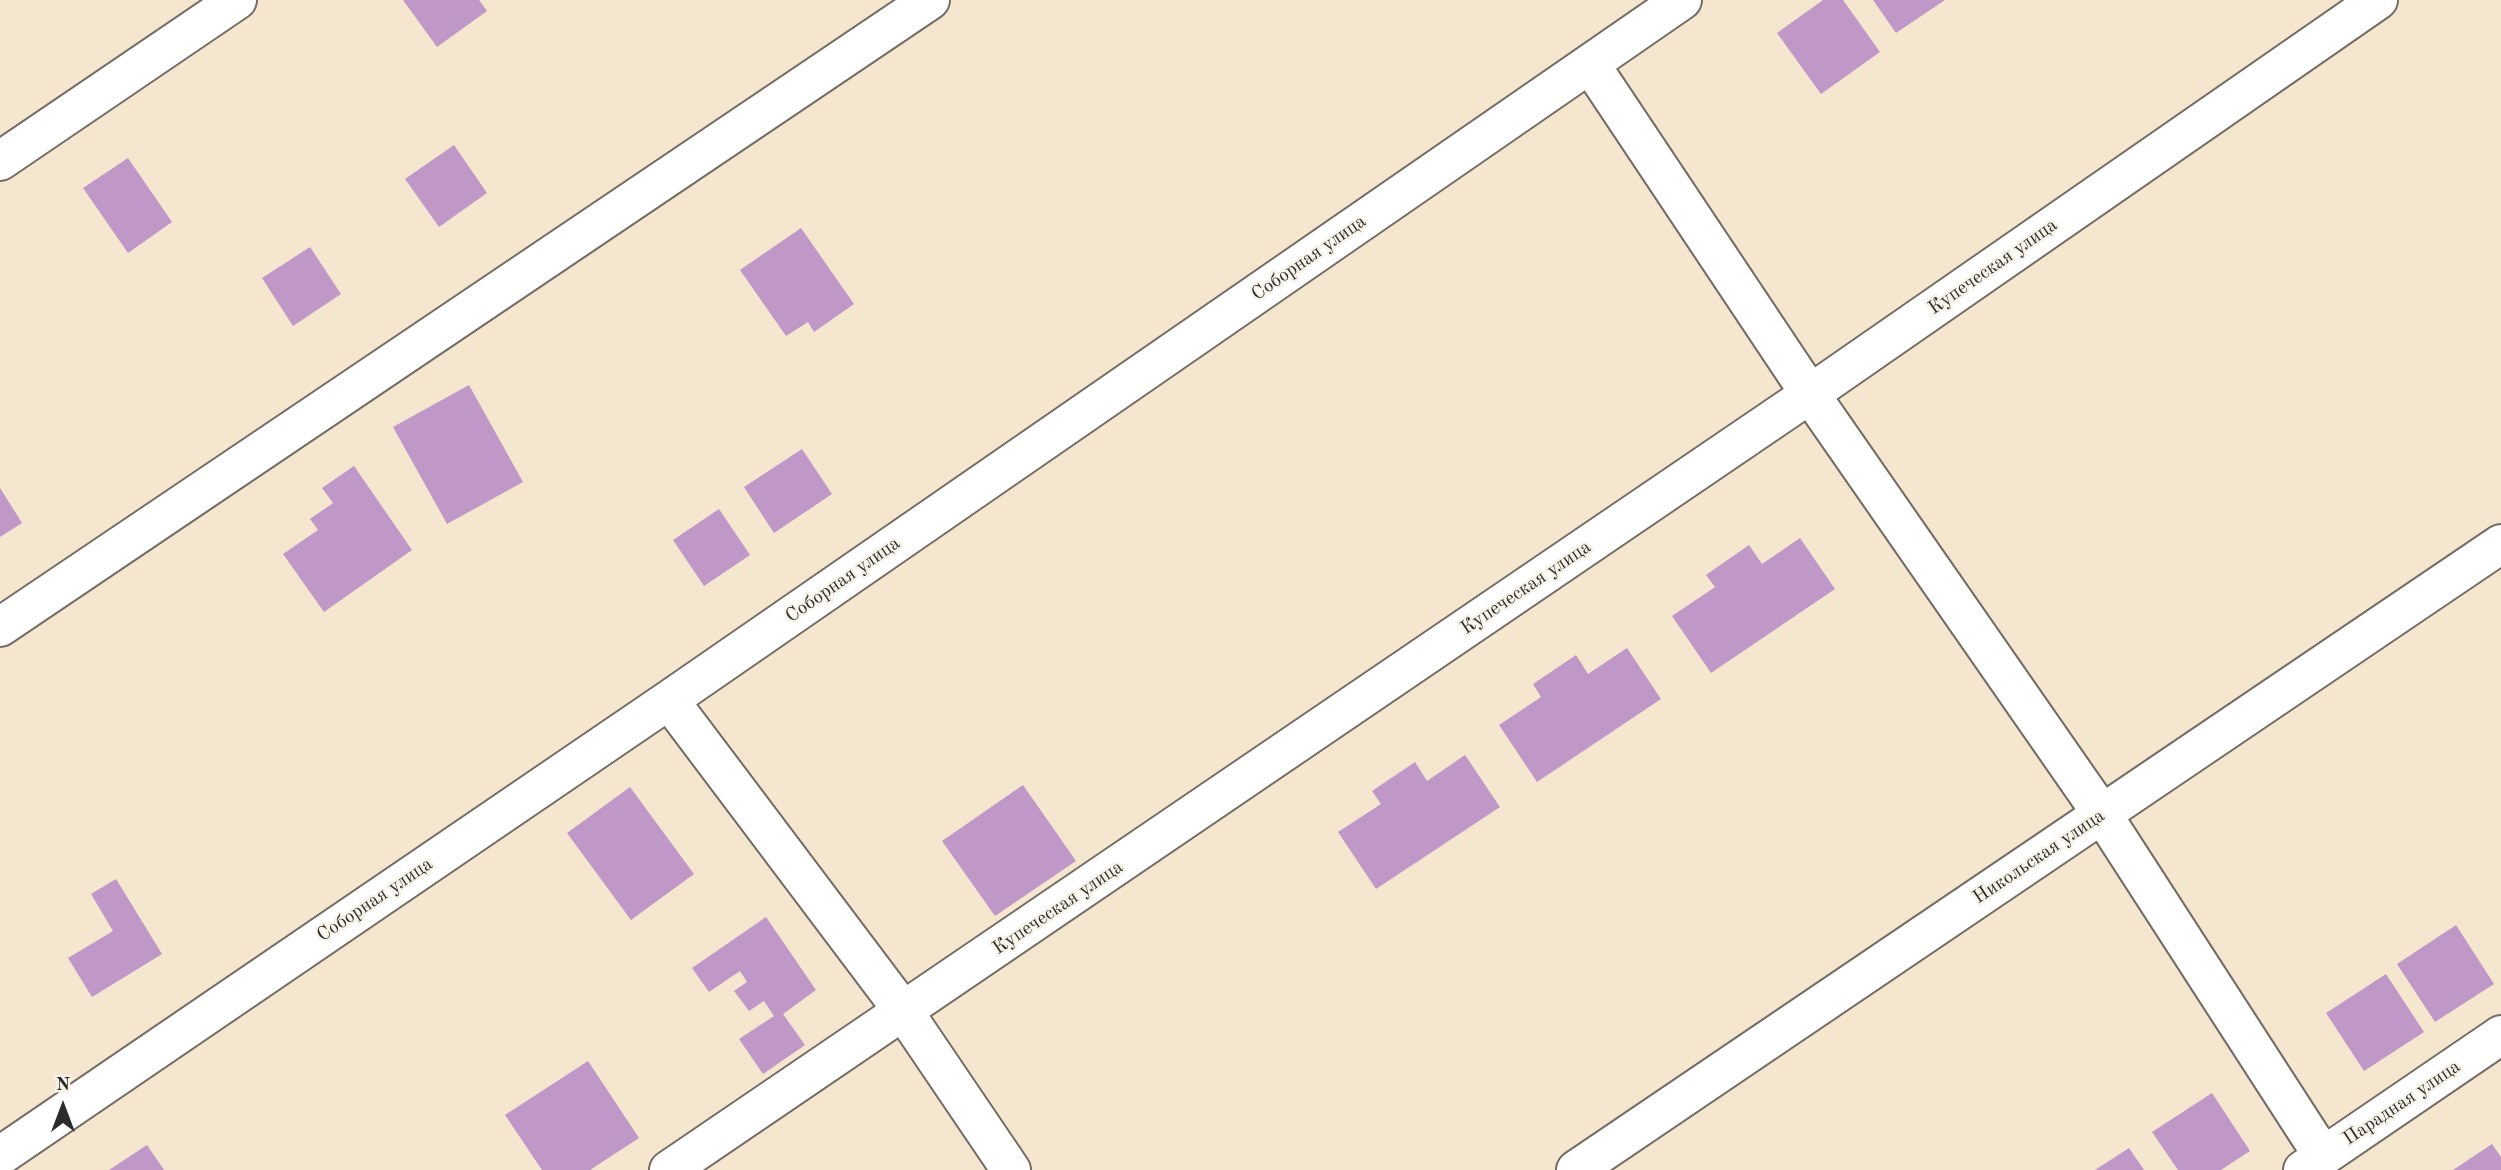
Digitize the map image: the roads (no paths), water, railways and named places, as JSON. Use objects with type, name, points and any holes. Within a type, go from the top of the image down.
[{"type":"street","points":[[0,161],[237,0]]},
{"type":"street","points":[[0,627],[930,0]]},
{"type":"street","name":"Соборная улица","points":[[0,1156],[669,700],[1682,0]]},
{"type":"street","name":"Купеческая улица","points":[[669,1170],[1810,394],[2378,0]]},
{"type":"street","points":[[1590,64],[1810,394],[2102,814],[2313,1163]]},
{"type":"street","name":"Никольская улица","points":[[1576,1170],[2501,544]]},
{"type":"street","points":[[669,700],[904,1012],[1011,1170]]},
{"type":"street","name":"Парадная улица","points":[[2313,1163],[2501,1035]]}]
